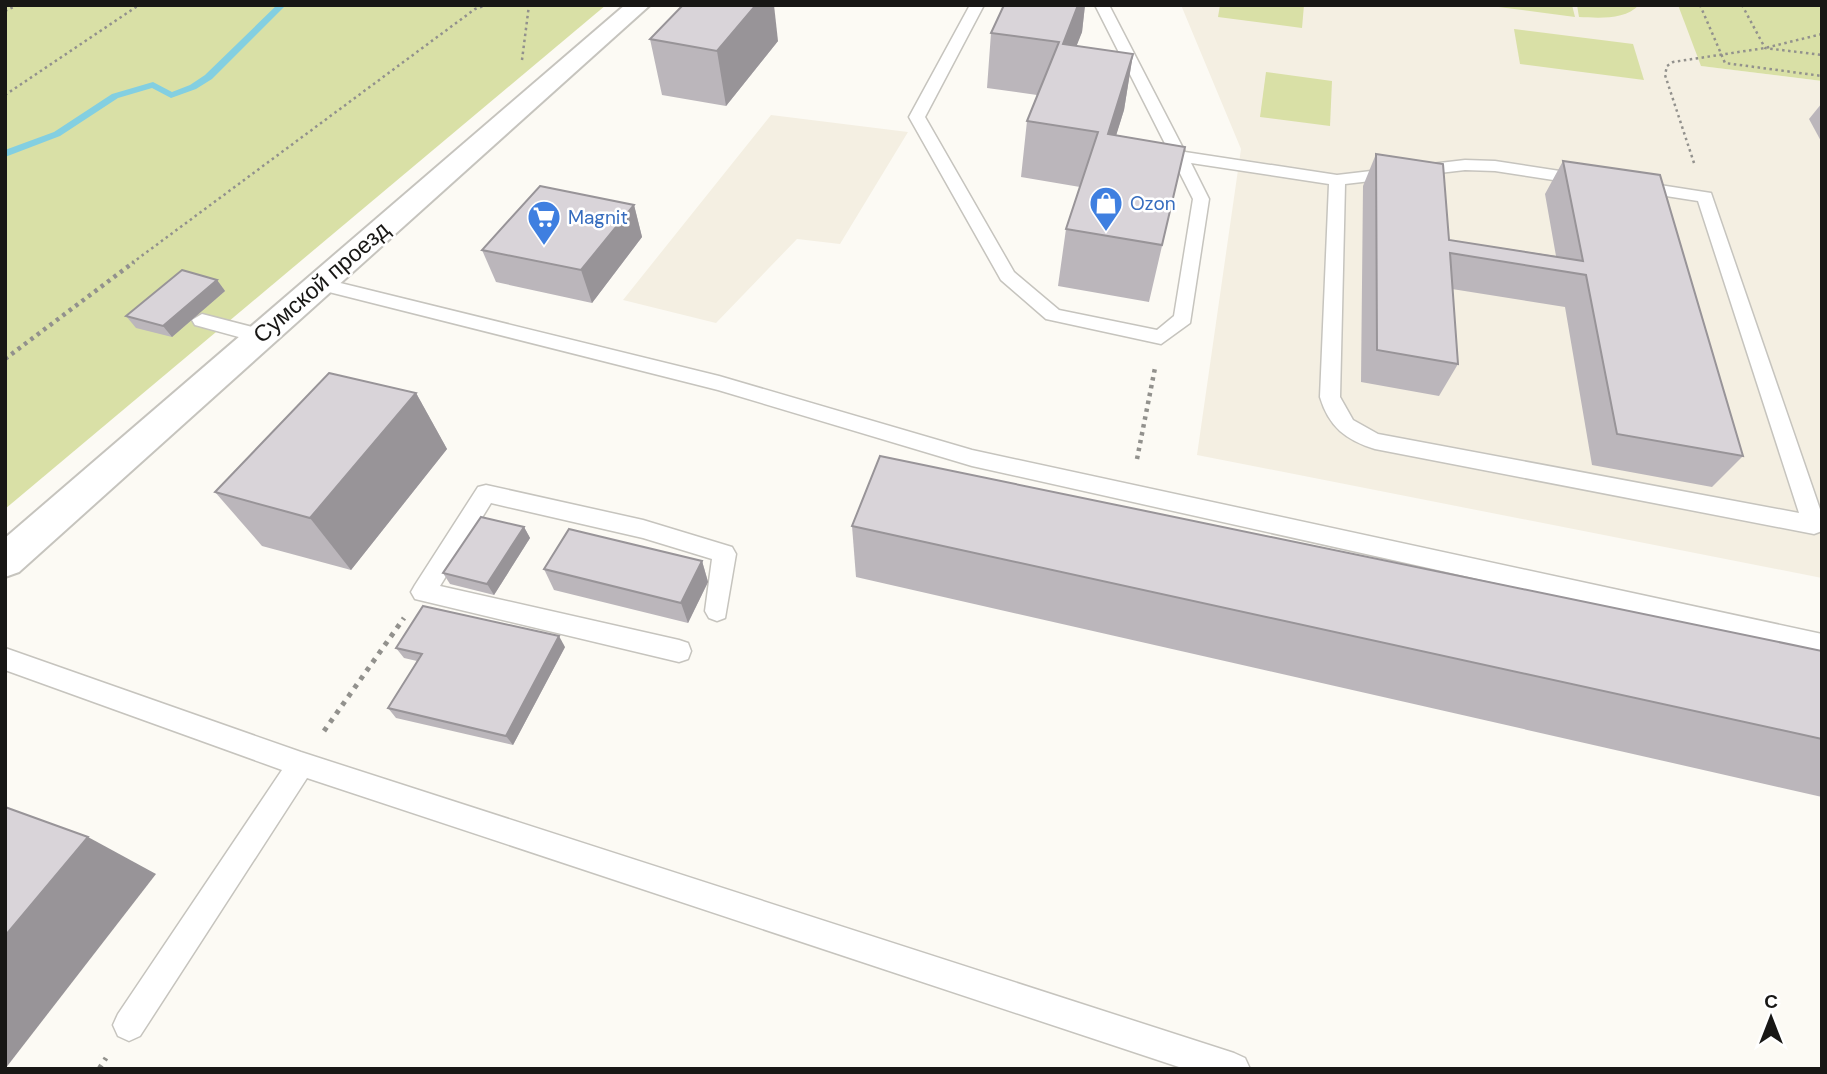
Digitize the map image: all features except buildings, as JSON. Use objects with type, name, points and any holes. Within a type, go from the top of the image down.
[{"type":"street","name":"Сумской проезд","points":[[5,561],[639,5]]},
{"type":"lane","points":[[977,5],[917,117],[1007,276],[1053,315],[1161,337],[1183,319],[1201,198],[1102,5]]},
{"type":"lane","points":[[1180,156],[1337,180],[1439,167],[1495,166],[1705,197],[1814,525],[1375,441],[1349,430],[1335,417],[1330,397],[1337,180]]},
{"type":"lane","points":[[320,284],[719,383],[972,458],[1822,645]]},
{"type":"lane","points":[[202,320],[261,336]]},
{"type":"lane","points":[[679,651],[422,592],[486,493],[643,529],[724,554],[717,611]]},
{"type":"lane","points":[[5,659],[301,764],[1234,1069]]},
{"type":"lane","points":[[128,1025],[301,764]]},
{"type":"path","points":[[5,11],[18,5]]},
{"type":"path","points":[[5,95],[139,5]]},
{"type":"path","points":[[5,359],[340,106],[475,9],[487,5]]},
{"type":"path","points":[[522,68],[529,5]]},
{"type":"path","points":[[1700,5],[1725,63],[1822,76]]},
{"type":"path","points":[[1742,5],[1765,48]]},
{"type":"path","points":[[1705,197],[1664,70],[1673,62],[1765,48],[1822,34]]},
{"type":"path","points":[[1765,48],[1822,55]]},
{"type":"path","points":[[1130,493],[1161,337]]},
{"type":"path","points":[[301,764],[422,592]]},
{"type":"shaded area","points":[[1181,5],[1679,5],[1702,66],[1822,81],[1822,578],[1197,455],[1241,149]]},
{"type":"shaded area","points":[[771,115],[908,132],[840,244],[797,239],[716,323],[623,300]]},
{"type":"green space","points":[[5,5],[606,5],[5,509]]},
{"type":"green space","points":[[1220,5],[1304,5],[1302,28],[1218,17]]},
{"type":"green space","points":[[1483,5],[1572,5],[1575,17]]},
{"type":"green space","points":[[1577,5],[1639,5],[1619,16],[1595,18],[1579,17]]},
{"type":"green space","points":[[1678,5],[1822,5],[1822,81],[1701,66]]},
{"type":"green space","points":[[1514,29],[1633,44],[1644,80],[1520,64]]},
{"type":"green space","points":[[1266,72],[1332,81],[1330,126],[1260,117]]},
{"type":"waterway","points":[[5,154],[57,134],[115,96],[153,85],[171,95],[193,87],[215,71],[282,5]]},
{"type":"place","name":"Ozon","points":[[1106,233]]},
{"type":"place","name":"Magnit","points":[[544,247]]}]
